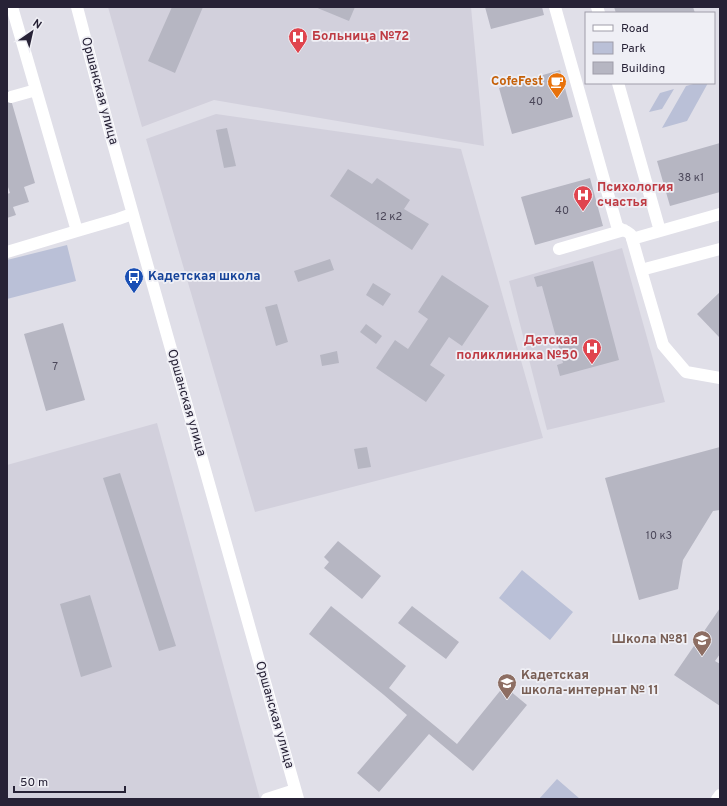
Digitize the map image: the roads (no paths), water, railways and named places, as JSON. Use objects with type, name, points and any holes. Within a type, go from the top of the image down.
[{"type":"street","points":[[12,7],[76,231]]},
{"type":"street","name":"Оршанская улица","points":[[77,7],[132,214],[296,794]]},
{"type":"street","points":[[555,7],[616,226],[628,234],[641,270],[663,345],[686,372],[720,378]]},
{"type":"street","points":[[618,84],[660,231]]},
{"type":"street","points":[[11,97],[36,90]]},
{"type":"street","points":[[7,252],[132,214]]},
{"type":"street","points":[[559,248],[628,234],[660,231],[720,214]]},
{"type":"street","points":[[641,270],[720,249]]},
{"type":"street","points":[[267,799],[296,794]]},
{"type":"street","points":[[717,799],[720,795]]},
{"type":"place","name":"Больница №72","points":[[298,54]]},
{"type":"place","name":"CofeFest","points":[[557,99]]},
{"type":"place","name":"Психология счастья","points":[[583,212]]},
{"type":"place","name":"Кадетская школа","points":[[134,294]]},
{"type":"place","name":"Детская поликлиника №50","points":[[592,365]]},
{"type":"place","name":"Школа №81","points":[[702,657]]},
{"type":"place","name":"Кадетская школа-интернат № 11","points":[[507,700]]}]
